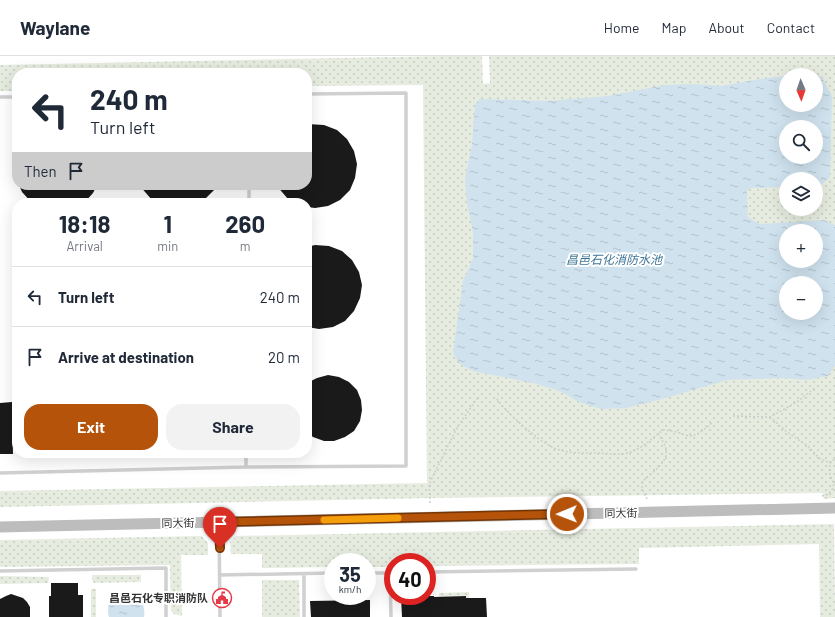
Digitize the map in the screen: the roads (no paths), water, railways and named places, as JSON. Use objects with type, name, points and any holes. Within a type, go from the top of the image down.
[{"type":"street","name":"同大街","points":[[0,527],[835,508]]},
{"type":"lane","points":[[0,473],[246,467],[406,466],[406,92],[312,94]]},
{"type":"lane","points":[[0,97],[12,97]]},
{"type":"lane","points":[[246,458],[246,467]]},
{"type":"lane","points":[[219,522],[220,617]]},
{"type":"lane","points":[[0,571],[166,568],[166,617]]},
{"type":"lane","points":[[436,572],[636,570]]},
{"type":"lane","points":[[220,575],[324,573]]},
{"type":"lane","points":[[304,574],[304,617]]},
{"type":"lane","points":[[391,605],[391,617]]},
{"type":"water","name":"昌邑石化消防水池","points":[[779,77],[779,112],[823,112],[823,80],[832,96],[830,177],[823,183],[823,172],[779,172],[779,187],[751,188],[747,191],[748,217],[760,224],[824,220],[835,225],[835,366],[828,376],[807,380],[783,378],[727,380],[626,408],[601,409],[579,402],[560,391],[537,384],[473,371],[460,364],[453,353],[463,281],[473,259],[473,232],[467,204],[465,178],[472,144],[475,105],[480,99],[549,101],[608,96],[665,85],[691,84],[721,86]]},
{"type":"water","points":[[125,592],[138,597],[143,603],[144,617],[109,617],[109,604],[117,595]]},
{"type":"place","name":"昌邑石化专职消防队","points":[[222,598]]}]
